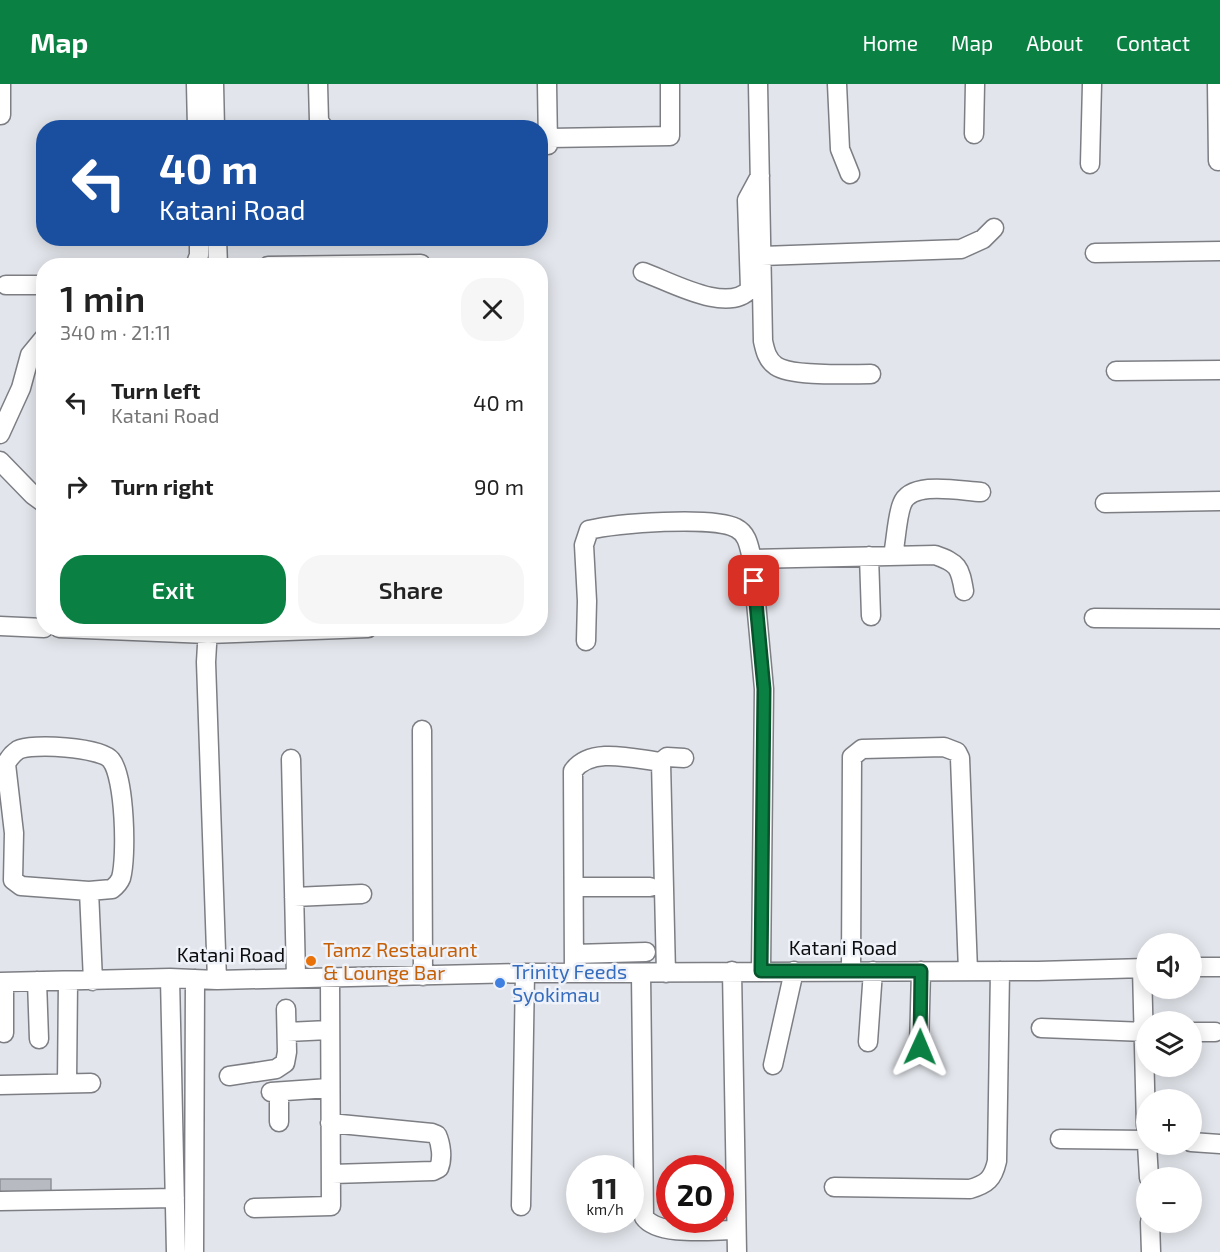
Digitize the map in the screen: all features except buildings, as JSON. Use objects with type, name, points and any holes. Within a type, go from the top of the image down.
[{"type":"street","points":[[1,84],[1,115]]},
{"type":"street","points":[[196,84],[197,120]]},
{"type":"street","points":[[214,84],[215,120]]},
{"type":"street","points":[[318,84],[319,120]]},
{"type":"street","points":[[547,84],[549,142],[670,136],[670,84]]},
{"type":"street","points":[[758,84],[763,341],[767,356],[777,366],[798,372],[871,374]]},
{"type":"street","points":[[837,84],[840,149],[850,174]]},
{"type":"street","points":[[974,134],[975,84]]},
{"type":"street","points":[[1090,164],[1092,84]]},
{"type":"street","points":[[1217,84],[1218,161]]},
{"type":"street","points":[[643,272],[713,297],[732,298],[745,295],[750,289],[747,200],[761,174]]},
{"type":"street","points":[[762,256],[962,249],[983,239],[994,228]]},
{"type":"street","points":[[1095,253],[1220,251]]},
{"type":"street","points":[[6,285],[36,285]]},
{"type":"street","points":[[0,434],[21,388],[30,355],[36,348]]},
{"type":"street","points":[[1116,371],[1220,370]]},
{"type":"street","points":[[0,461],[36,497]]},
{"type":"street","points":[[893,555],[901,505],[905,496],[922,488],[981,492]]},
{"type":"street","points":[[1105,502],[1220,501]]},
{"type":"street","points":[[586,641],[587,601],[584,545],[589,530],[640,524],[724,524],[738,529],[747,538],[752,560],[764,689],[761,971]]},
{"type":"street","points":[[752,560],[935,555],[950,560],[961,573],[964,591]]},
{"type":"street","points":[[869,556],[871,616]]},
{"type":"street","points":[[1094,618],[1220,619]]},
{"type":"street","points":[[0,626],[36,628]]},
{"type":"street","points":[[208,636],[206,662],[217,980]]},
{"type":"street","points":[[422,730],[423,975]]},
{"type":"street","points":[[852,971],[852,758],[862,749],[944,747],[957,752],[960,758],[968,971]]},
{"type":"street","points":[[78,748],[101,752],[111,760],[119,777],[125,832],[121,879],[112,889],[88,891],[21,886],[13,880],[14,833],[6,764],[10,756],[19,749],[78,748]]},
{"type":"street","points":[[574,973],[573,771],[579,762],[601,756],[661,762],[667,757],[684,758]]},
{"type":"street","points":[[291,759],[296,977]]},
{"type":"street","points":[[661,762],[666,973]]},
{"type":"street","points":[[574,886],[650,887]]},
{"type":"street","points":[[88,891],[93,981]]},
{"type":"street","points":[[294,897],[362,894]]},
{"type":"street","points":[[574,954],[646,952]]},
{"type":"street","points":[[1202,968],[1220,967]]},
{"type":"street","name":"Katani Road","points":[[2,982],[525,973],[641,974],[732,971],[1000,971],[1136,968]]},
{"type":"street","points":[[732,971],[737,1252]]},
{"type":"street","points":[[773,1065],[794,971]]},
{"type":"street","points":[[868,1042],[873,971]]},
{"type":"street","points":[[920,1047],[921,971]]},
{"type":"street","points":[[834,1186],[970,1189],[989,1181],[995,1173],[997,1161],[1000,971]]},
{"type":"street","points":[[521,1206],[525,973]]},
{"type":"street","points":[[641,974],[644,1217],[657,1227],[672,1230],[736,1230]]},
{"type":"street","points":[[255,1208],[331,1206],[330,977]]},
{"type":"street","points":[[170,978],[176,1252]]},
{"type":"street","points":[[194,1252],[195,979]]},
{"type":"street","points":[[37,981],[39,1039]]},
{"type":"street","points":[[67,1083],[68,981]]},
{"type":"street","points":[[2,982],[4,1033]]},
{"type":"street","points":[[229,1076],[276,1069],[285,1063],[286,1008]]},
{"type":"street","points":[[1041,1028],[1136,1032]]},
{"type":"street","points":[[286,1032],[329,1030]]},
{"type":"street","points":[[1202,1032],[1215,1032]]},
{"type":"street","points":[[0,1085],[91,1083]]},
{"type":"street","points":[[279,1122],[275,1092],[329,1088]]},
{"type":"street","points":[[330,1123],[432,1133],[437,1135],[440,1142],[441,1163],[439,1168],[433,1171],[332,1174]]},
{"type":"street","points":[[1060,1139],[1136,1142]]},
{"type":"street","points":[[1202,1143],[1220,1144]]},
{"type":"street","points":[[0,1201],[175,1198]]},
{"type":"street","points":[[1150,1233],[1150,1252]]},
{"type":"place","name":"Tamz Restaurant & Lounge Bar","points":[[311,961]]},
{"type":"place","name":"Trinity Feeds Syokimau","points":[[500,983]]},
{"type":"route","points":[[754,581],[764,689],[761,971],[921,971],[920,1047]]}]
